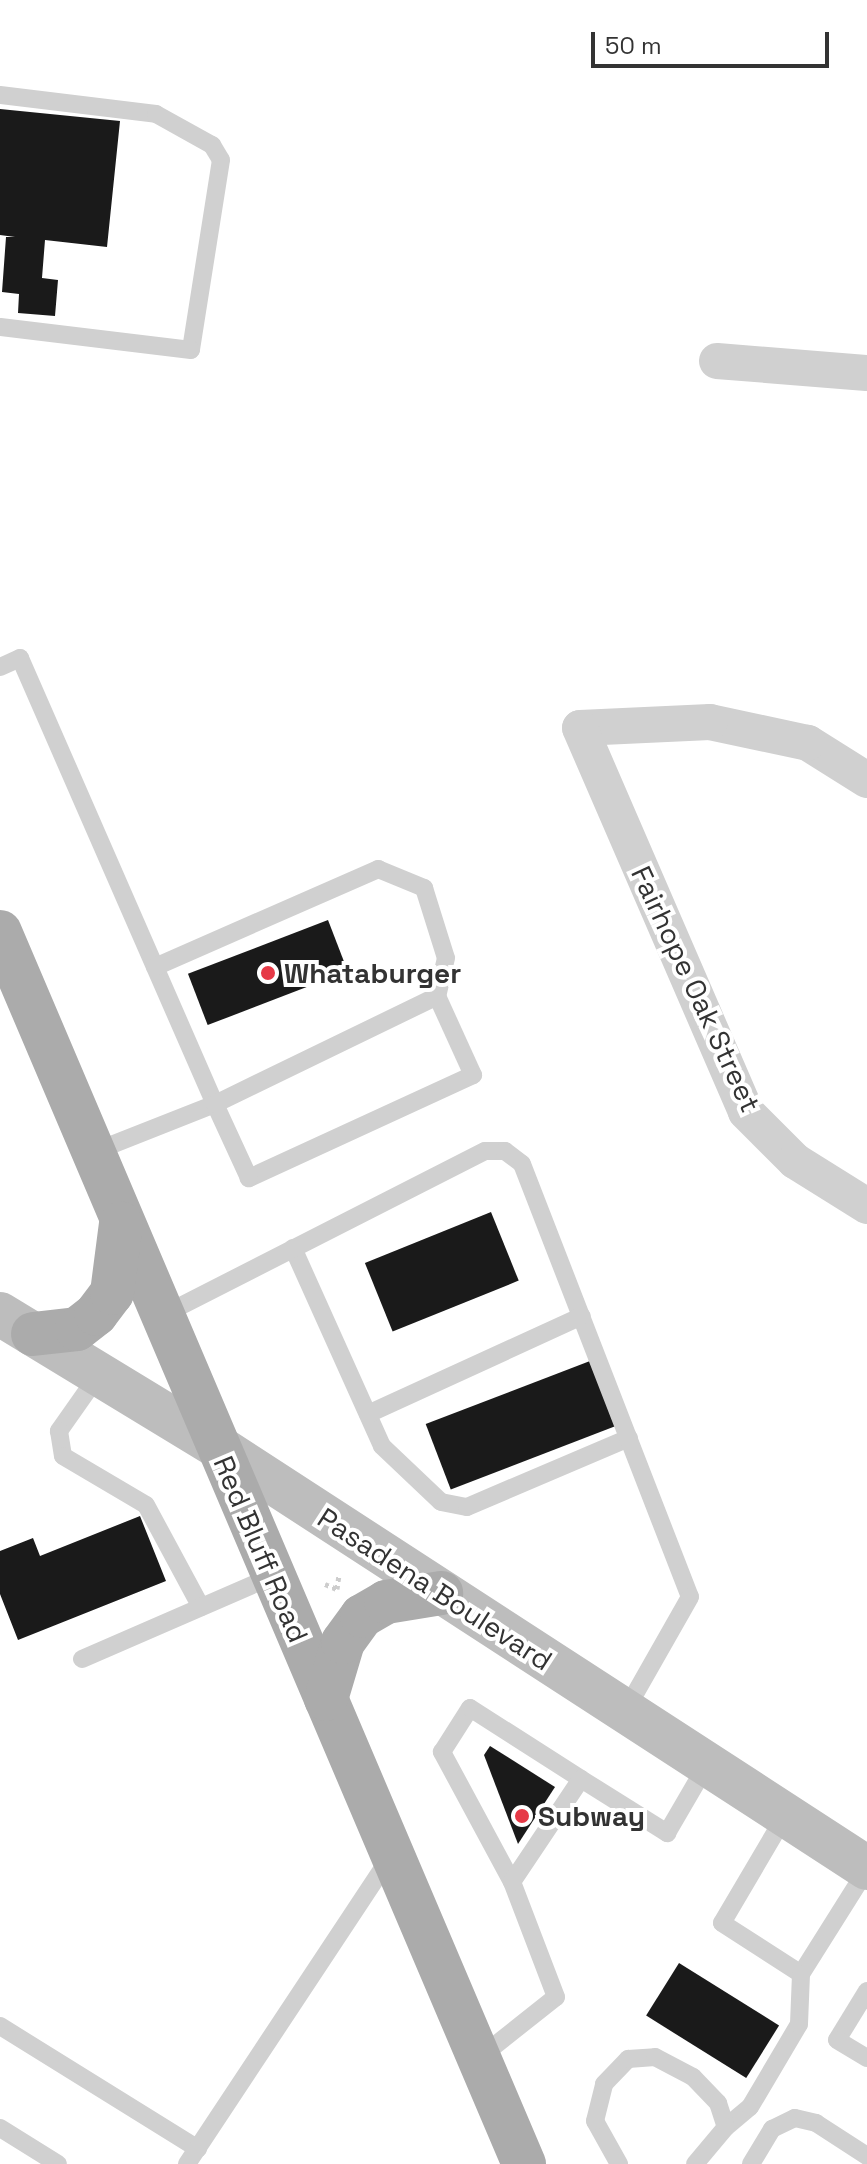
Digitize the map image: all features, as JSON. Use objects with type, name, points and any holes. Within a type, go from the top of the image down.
[{"type":"main road","name":"Red Bluff Road","points":[[3,948],[524,2164]]},
{"type":"main road","points":[[16,1324],[77,1329],[96,1314],[112,1293],[121,1221]]},
{"type":"main road","name":"Pasadena Boulevard","points":[[16,1324],[217,1446],[867,1868]]},
{"type":"main road","points":[[326,1699],[343,1642],[362,1616],[386,1602],[441,1593]]},
{"type":"street","points":[[717,361],[867,373]]},
{"type":"street","name":"Fairhope Oak Street","points":[[867,780],[808,743],[710,722],[580,728],[746,1112],[795,1161],[867,1206]]},
{"type":"lane","points":[[0,95],[156,114],[212,145],[221,160],[195,344],[181,351],[0,327]]},
{"type":"lane","points":[[0,667],[20,658],[155,967],[215,1104],[249,1178],[473,1075],[437,996],[446,958],[424,888],[378,869],[155,967]]},
{"type":"lane","points":[[93,1152],[215,1104],[437,996]]},
{"type":"lane","points":[[161,1315],[485,1151],[505,1151],[522,1164],[690,1597],[624,1713]]},
{"type":"lane","points":[[293,1248],[368,1414],[407,1475],[441,1502],[467,1507],[629,1438]]},
{"type":"lane","points":[[368,1414],[582,1316]]},
{"type":"lane","points":[[99,1374],[59,1431],[63,1456],[146,1505],[201,1607]]},
{"type":"lane","points":[[82,1659],[273,1576]]},
{"type":"lane","points":[[479,2058],[556,1997],[512,1882],[442,1752],[470,1708],[667,1833],[706,1766]]},
{"type":"lane","points":[[512,1882],[581,1779]]},
{"type":"lane","points":[[785,1816],[722,1923],[801,1974]]},
{"type":"lane","points":[[0,2026],[192,2156],[392,1854]]},
{"type":"lane","points":[[695,2164],[726,2127],[750,2107],[799,2024],[801,1974],[867,1868]]},
{"type":"lane","points":[[867,1991],[837,2040],[867,2058]]},
{"type":"lane","points":[[619,2164],[595,2121],[604,2084],[628,2059],[655,2057],[693,2077],[718,2103],[726,2127]]},
{"type":"lane","points":[[751,2164],[772,2129],[795,2118],[867,2156]]},
{"type":"lane","points":[[0,2128],[58,2164]]},
{"type":"path","points":[[325,1584],[337,1589],[339,1574]]},
{"type":"building","points":[[0,109],[120,121],[107,247],[45,240],[42,278],[58,280],[55,316],[18,313],[19,294],[2,292],[6,237],[15,237],[0,235]]},
{"type":"building","name":"Whataburger","points":[[328,920],[348,971],[208,1025],[188,974]]},
{"type":"building","points":[[491,1212],[519,1281],[393,1332],[365,1263]]},
{"type":"building","points":[[590,1361],[615,1426],[451,1489],[426,1424]]},
{"type":"building","points":[[140,1516],[166,1581],[18,1640],[0,1594],[0,1551],[33,1538],[40,1556]]},
{"type":"building","name":"Subway","points":[[490,1746],[555,1787],[518,1844],[484,1755]]},
{"type":"building","points":[[679,1963],[779,2026],[746,2078],[646,2016]]},
{"type":"place","name":"Whataburger","points":[[268,973]]},
{"type":"place","name":"Subway","points":[[522,1816]]}]
